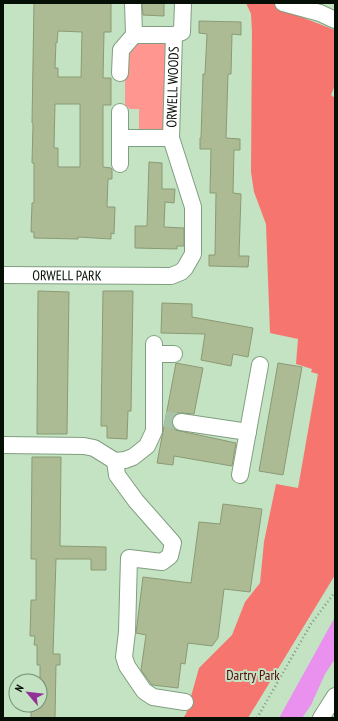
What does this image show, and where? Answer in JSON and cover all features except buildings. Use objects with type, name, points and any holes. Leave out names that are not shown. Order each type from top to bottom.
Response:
[{"type":"street","points":[[120,73],[121,50],[134,35],[133,3]]},
{"type":"street","name":"ORWELL WOODS","points":[[134,35],[174,35],[182,32],[182,3]]},
{"type":"street","points":[[283,3],[320,13],[335,20]]},
{"type":"street","name":"ORWELL WOODS","points":[[132,275],[171,276],[181,272],[185,268],[193,254],[193,207],[171,138],[174,35]]},
{"type":"street","points":[[120,112],[120,164]]},
{"type":"street","name":"ORWELL WOODS","points":[[120,138],[171,138]]},
{"type":"street","name":"ORWELL PARK","points":[[3,275],[132,275]]},
{"type":"street","points":[[3,445],[84,446],[94,448],[115,461],[133,457],[147,446],[160,418],[154,349],[174,354]]},
{"type":"street","points":[[240,475],[260,364]]},
{"type":"street","points":[[181,422],[248,432]]},
{"type":"street","points":[[115,461],[117,474],[136,501],[173,543],[170,556],[162,562],[129,558],[127,632],[124,657],[127,666],[144,691],[153,698],[185,702]]},
{"type":"street","points":[[321,718],[335,696]]},
{"type":"path","points":[[257,718],[311,624],[335,592]]},
{"type":"shaded area","points":[[167,40],[166,131],[139,131],[139,109],[130,109],[125,105],[125,52],[132,41]]},
{"type":"shaded area","points":[[335,617],[335,659],[325,674],[311,705],[302,718],[279,718]]},
{"type":"green space","name":"Dartry Park","points":[[246,3],[283,3],[296,15],[335,30],[335,85],[331,95],[335,98],[335,575],[248,718],[183,718],[186,714],[199,668],[232,635],[245,602],[260,583],[264,542],[276,484],[298,488],[318,374],[311,372],[312,369],[296,364],[298,339],[270,333],[266,224],[254,192],[251,172],[252,32],[251,14]]},
{"type":"tunnel","points":[[165,419],[181,422]]}]
